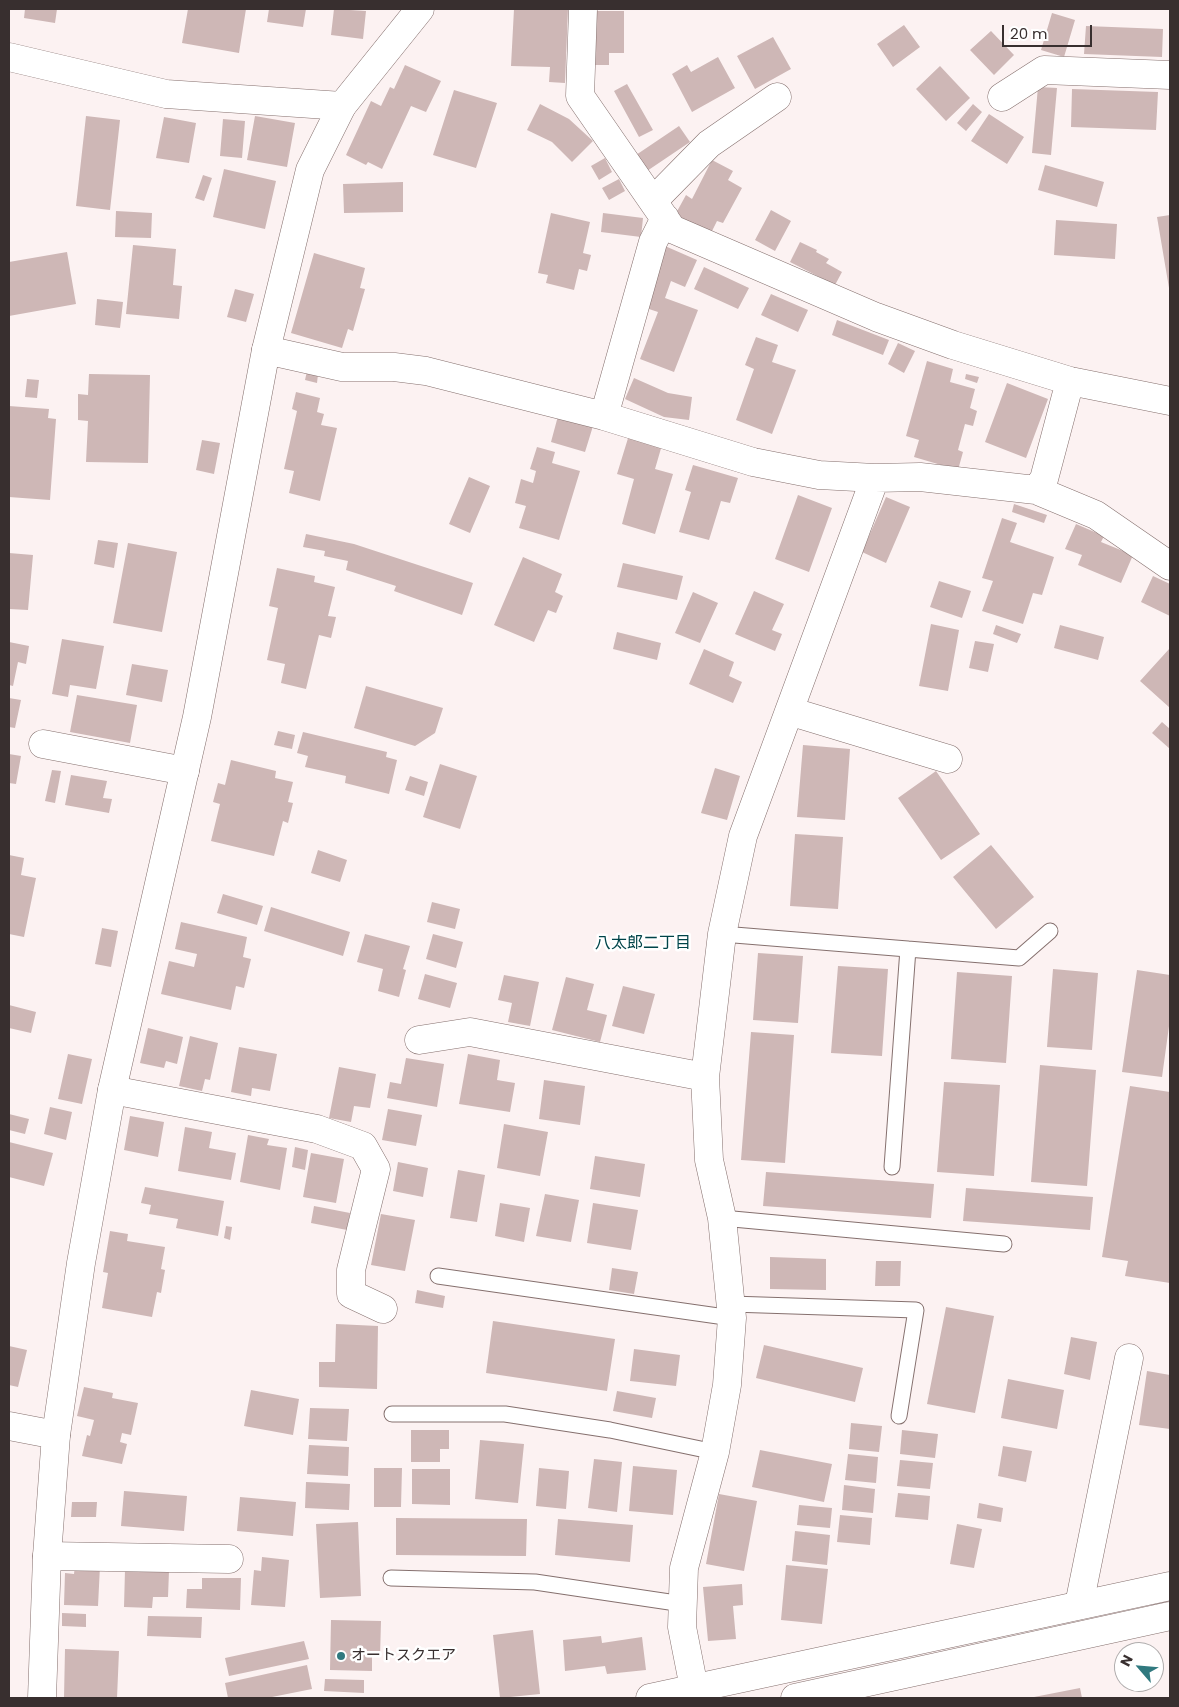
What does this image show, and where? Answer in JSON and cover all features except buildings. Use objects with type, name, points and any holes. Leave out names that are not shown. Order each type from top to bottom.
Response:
[{"type":"street","points":[[42,1698],[47,1556],[56,1435],[81,1263],[112,1090],[197,717],[266,350],[310,170],[342,106],[420,9]]},
{"type":"street","points":[[583,9],[580,96],[672,229],[876,317],[953,346],[1070,381],[1170,401]]},
{"type":"street","points":[[9,57],[166,94],[342,106]]},
{"type":"street","points":[[1002,97],[1044,70],[1170,75]]},
{"type":"street","points":[[604,416],[653,242],[659,210],[709,144],[777,97]]},
{"type":"street","points":[[266,350],[342,367],[394,367],[426,371],[604,416],[753,462],[819,475],[920,478],[1036,490],[1096,514],[1170,566]]},
{"type":"street","points":[[1036,490],[1044,478],[1070,381]]},
{"type":"street","points":[[695,1694],[682,1627],[684,1568],[715,1452],[727,1386],[732,1311],[722,1218],[709,1160],[705,1077],[722,934],[743,836],[875,478]]},
{"type":"street","points":[[789,711],[948,759]]},
{"type":"street","points":[[43,744],[185,772]]},
{"type":"street","points":[[420,1040],[470,1032],[705,1077]]},
{"type":"street","points":[[112,1090],[317,1129],[364,1146],[376,1169],[351,1270],[351,1294],[382,1309]]},
{"type":"street","points":[[1079,1605],[1129,1358]]},
{"type":"street","points":[[9,1426],[56,1435]]},
{"type":"street","points":[[47,1556],[229,1559]]},
{"type":"street","points":[[650,1698],[695,1694],[846,1655],[1170,1586]]},
{"type":"street","points":[[795,1698],[853,1692],[1170,1616]]},
{"type":"street","points":[[846,1655],[853,1692]]},
{"type":"lane","points":[[722,934],[1019,958],[1050,931]]},
{"type":"lane","points":[[892,1167],[908,949]]},
{"type":"lane","points":[[722,1218],[1004,1244]]},
{"type":"lane","points":[[438,1276],[732,1311],[916,1310],[900,1416]]},
{"type":"lane","points":[[392,1414],[505,1414],[610,1430],[715,1452]]},
{"type":"lane","points":[[391,1578],[535,1582],[683,1604]]},
{"type":"place","name":"オートスクエア","points":[[341,1656]]},
{"type":"district","name":"八太郎二丁目","points":[[643,944]]}]
